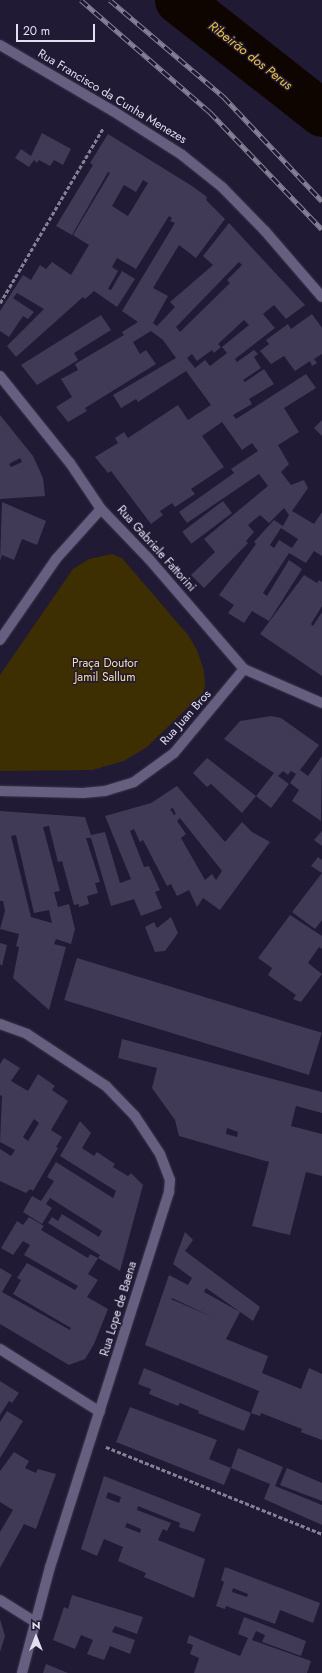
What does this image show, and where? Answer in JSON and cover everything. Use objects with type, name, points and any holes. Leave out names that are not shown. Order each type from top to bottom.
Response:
[{"type":"street","name":"Rua Francisco da Cunha Menezes","points":[[0,45],[113,111],[182,155],[222,187],[265,231],[322,297]]},
{"type":"street","name":"Rua Gabriele Fattorini","points":[[0,376],[70,463],[101,509],[149,558],[244,669],[322,703]]},
{"type":"street","points":[[0,640],[56,558],[101,509]]},
{"type":"street","name":"Rua Juan Bros","points":[[0,791],[83,793],[110,790],[134,782],[174,753],[244,669]]},
{"type":"street","name":"Rua Lope de Baena","points":[[0,1024],[27,1034],[106,1086],[134,1116],[160,1154],[170,1180],[169,1192],[100,1412],[89,1440],[34,1621],[22,1673]]},
{"type":"street","points":[[0,1349],[100,1412]]},
{"type":"street","points":[[0,1600],[34,1621]]},
{"type":"path","points":[[0,303],[113,111]]},
{"type":"path","points":[[89,1440],[322,1534]]},
{"type":"green space","name":"Praça Doutor Jamil Sallum","points":[[112,554],[122,558],[188,635],[197,650],[204,671],[205,686],[203,693],[147,747],[124,761],[92,770],[0,771],[0,675],[73,569],[89,559]]},
{"type":"building","points":[[42,133],[71,149],[63,165],[54,160],[50,166],[39,160],[37,163],[34,160],[29,167],[15,158],[21,149],[31,156]]},
{"type":"building","points":[[108,134],[192,186],[207,197],[206,200],[225,219],[196,258],[179,245],[153,288],[168,296],[153,323],[157,326],[175,307],[170,302],[213,265],[203,256],[229,223],[305,305],[286,319],[274,305],[263,314],[275,328],[235,359],[237,362],[254,350],[258,354],[254,357],[261,368],[243,380],[245,382],[264,369],[274,384],[249,399],[252,404],[233,415],[236,419],[306,374],[316,388],[284,408],[299,432],[278,445],[289,464],[281,472],[291,485],[304,480],[308,488],[292,511],[314,524],[322,512],[322,556],[314,551],[306,563],[289,553],[263,593],[267,596],[289,560],[302,569],[269,621],[252,611],[244,623],[228,613],[234,605],[219,595],[256,544],[254,542],[274,520],[283,526],[289,515],[284,508],[269,523],[260,515],[248,525],[254,532],[246,541],[248,543],[204,588],[191,575],[215,552],[204,539],[268,486],[259,474],[187,523],[179,512],[234,473],[231,469],[258,451],[252,443],[242,450],[222,422],[202,436],[224,467],[191,489],[195,494],[175,507],[172,503],[160,511],[163,515],[151,524],[111,471],[108,473],[95,457],[118,443],[115,438],[124,432],[128,438],[178,405],[188,420],[211,405],[186,371],[138,402],[136,399],[121,408],[113,395],[176,358],[163,340],[151,331],[133,342],[140,354],[146,350],[156,364],[85,408],[87,411],[68,422],[56,407],[72,397],[61,379],[78,370],[75,364],[124,335],[122,332],[138,322],[122,311],[175,223],[170,221],[172,218],[169,216],[136,269],[117,258],[112,267],[118,271],[108,289],[111,290],[122,271],[135,279],[117,307],[94,291],[85,299],[83,297],[16,357],[7,346],[44,309],[17,293],[13,298],[34,312],[28,319],[23,316],[9,337],[0,331],[0,311],[23,275],[31,280],[40,265],[46,269],[52,262],[71,275],[89,245],[73,235],[110,173],[108,172],[72,235],[56,226],[93,165],[90,163]],"holes":[[[143,180],[148,183],[128,216],[112,206],[124,185],[136,192]],[[239,262],[242,265],[227,280],[230,283],[180,332],[176,327]],[[244,320],[249,325],[222,347],[227,353],[210,366],[205,360],[195,368],[187,358],[192,354],[197,361],[212,350],[214,353],[221,347],[218,344]],[[281,528],[298,539],[292,548],[279,540],[274,548],[270,545]]]},
{"type":"building","points":[[312,314],[322,328],[322,354],[314,359],[317,363],[312,366],[310,361],[295,371],[284,356],[271,364],[260,351],[269,344],[266,340],[288,324],[291,329]]},
{"type":"building","points":[[101,315],[111,330],[74,353],[78,360],[37,385],[21,365]]},
{"type":"building","points":[[0,415],[33,456],[43,478],[45,496],[0,499]],"holes":[[[20,458],[22,462],[11,467],[9,464]]]},
{"type":"building","points":[[322,420],[322,436],[314,428]]},
{"type":"building","points":[[223,501],[232,513],[191,544],[182,532]]},
{"type":"building","points":[[2,502],[46,521],[37,545],[22,539],[14,560],[2,555],[0,561]]},
{"type":"building","points":[[304,575],[317,583],[319,580],[322,582],[322,606],[311,624],[313,626],[322,612],[322,676],[260,634]]},
{"type":"building","points":[[271,716],[281,718],[319,745],[300,770],[308,776],[322,756],[321,821],[292,801],[299,790],[290,783],[296,774],[291,771],[288,775],[283,771],[278,776],[289,784],[271,808],[256,796],[274,773],[224,739],[240,721]]},
{"type":"building","points":[[207,758],[256,796],[242,813],[211,784],[207,787],[193,773]]},
{"type":"building","points":[[177,786],[225,842],[242,822],[252,832],[270,842],[220,910],[203,898],[197,907],[189,890],[177,896],[171,884],[167,886],[143,840],[140,842],[134,829],[130,831],[144,867],[149,866],[160,890],[155,892],[162,908],[141,916],[134,899],[111,906],[91,838],[86,838],[100,882],[95,883],[98,893],[87,896],[89,904],[79,907],[79,904],[74,905],[62,861],[58,862],[49,826],[43,827],[60,891],[54,892],[58,907],[69,904],[75,929],[71,944],[56,939],[54,944],[66,947],[49,1010],[13,978],[19,947],[16,946],[19,934],[0,929],[5,911],[3,901],[0,901],[0,811],[85,817],[91,835],[105,832],[120,883],[131,879],[105,816],[151,803]],"holes":[[[173,808],[176,814],[174,815],[170,809]],[[180,818],[222,871],[216,880],[212,874],[205,880],[181,838],[186,834],[177,821]],[[16,835],[34,913],[49,910],[52,923],[31,917],[11,836]]]},
{"type":"building","points":[[322,831],[322,846],[314,840]]},
{"type":"building","points":[[318,857],[322,860],[322,873],[311,866]]},
{"type":"building","points":[[322,873],[322,920],[315,929],[292,912]]},
{"type":"building","points":[[290,915],[322,936],[322,949],[319,947],[308,963],[322,974],[301,1002],[293,999],[296,995],[268,975],[272,968],[258,958]]},
{"type":"building","points":[[171,917],[178,933],[165,951],[155,952],[145,927],[154,922],[157,928]]},
{"type":"building","points":[[0,943],[7,945],[2,966],[0,964]]},
{"type":"building","points":[[77,958],[322,1033],[309,1075],[64,1000]]},
{"type":"building","points":[[122,1039],[322,1092],[322,1113],[296,1106],[291,1126],[322,1134],[322,1176],[306,1172],[290,1235],[252,1226],[269,1162],[179,1136],[175,1120],[152,1088],[157,1068],[118,1058]],"holes":[[[227,1128],[238,1132],[237,1137],[226,1134]]]},
{"type":"building","points":[[4,1058],[20,1068],[11,1081],[28,1091],[38,1074],[55,1086],[52,1090],[68,1101],[51,1130],[62,1137],[56,1147],[58,1148],[33,1191],[30,1189],[26,1193],[0,1181],[0,1149],[11,1156],[15,1150],[0,1142],[2,1096],[0,1095],[0,1064]],"holes":[[[34,1119],[39,1123],[28,1141],[23,1137]]]},
{"type":"building","points":[[80,1121],[91,1133],[82,1148],[94,1156],[97,1152],[115,1164],[113,1167],[128,1176],[131,1173],[143,1185],[120,1271],[98,1258],[100,1255],[48,1223],[52,1217],[58,1221],[62,1214],[99,1237],[102,1231],[50,1198],[46,1204],[52,1208],[42,1224],[23,1212],[32,1196],[41,1201],[54,1181],[47,1177],[56,1162],[113,1198],[116,1191],[60,1156]]},
{"type":"building","points":[[29,1217],[44,1226],[41,1230],[88,1258],[90,1254],[98,1258],[88,1274],[98,1280],[87,1297],[108,1309],[94,1344],[85,1359],[69,1365],[0,1324],[0,1268],[12,1275],[2,1292],[70,1330],[71,1328],[13,1294],[21,1280],[17,1278],[27,1263],[75,1290],[78,1286],[24,1255],[30,1245],[23,1241],[13,1255],[1,1248],[17,1221],[23,1225]]},
{"type":"building","points":[[185,1232],[193,1240],[185,1251],[260,1307],[253,1321],[206,1288],[204,1292],[240,1312],[226,1339],[268,1356],[262,1373],[301,1389],[309,1368],[322,1374],[322,1440],[301,1432],[302,1429],[261,1413],[260,1416],[251,1413],[259,1391],[145,1345],[169,1275],[188,1285],[192,1278],[173,1264]],"holes":[[[172,1298],[212,1317],[171,1299]]]},
{"type":"building","points":[[144,1368],[251,1413],[244,1431],[198,1413],[199,1411],[180,1403],[178,1406],[149,1394],[151,1389],[138,1384]]},
{"type":"building","points":[[0,1381],[19,1393],[12,1403],[9,1401],[0,1415]]},
{"type":"building","points":[[130,1407],[217,1440],[209,1459],[231,1468],[224,1485],[116,1442]]},
{"type":"building","points":[[7,1411],[23,1421],[0,1458],[0,1422]]},
{"type":"building","points":[[238,1448],[283,1467],[275,1486],[322,1505],[322,1525],[264,1499],[270,1484],[231,1468]]},
{"type":"building","points":[[14,1452],[29,1461],[25,1468],[36,1473],[38,1469],[56,1474],[36,1529],[24,1524],[0,1568],[0,1532],[13,1510],[0,1502],[0,1471]]},
{"type":"building","points":[[287,1468],[322,1483],[322,1501],[280,1485]]},
{"type":"building","points":[[104,1476],[201,1514],[194,1532],[179,1527],[180,1523],[138,1506],[137,1510],[171,1523],[167,1531],[163,1529],[158,1540],[205,1559],[194,1598],[144,1577],[146,1573],[118,1561],[123,1547],[104,1539],[97,1556],[81,1549]],"holes":[[[108,1492],[121,1497],[119,1503],[106,1498]],[[127,1523],[141,1529],[140,1533],[125,1527]]]},
{"type":"building","points":[[225,1567],[320,1603],[313,1623],[280,1610],[275,1624],[226,1606],[225,1609],[216,1606],[224,1582],[221,1580]],"holes":[[[233,1588],[248,1594],[247,1597],[232,1592]]]},
{"type":"building","points":[[72,1595],[143,1617],[137,1634],[115,1626],[112,1632],[135,1640],[130,1654],[110,1646],[104,1660],[87,1654],[93,1640],[81,1635],[75,1649],[53,1640],[64,1607],[68,1609]]},
{"type":"building","points":[[244,1617],[306,1641],[301,1656],[262,1642],[265,1635],[256,1631],[252,1640],[311,1661],[307,1673],[194,1673],[199,1658],[190,1654],[193,1645],[187,1643],[189,1635],[240,1656],[248,1638],[238,1634]]},
{"type":"building","points":[[0,1619],[5,1636],[0,1652]]},
{"type":"building","points":[[46,1664],[68,1673],[43,1673]]},
{"type":"waterway","name":"Ribeirão dos Perus","points":[[178,0],[322,113]]},
{"type":"railway","points":[[81,0],[210,112],[322,229]]},
{"type":"railway","points":[[110,0],[224,97],[322,201]]}]
